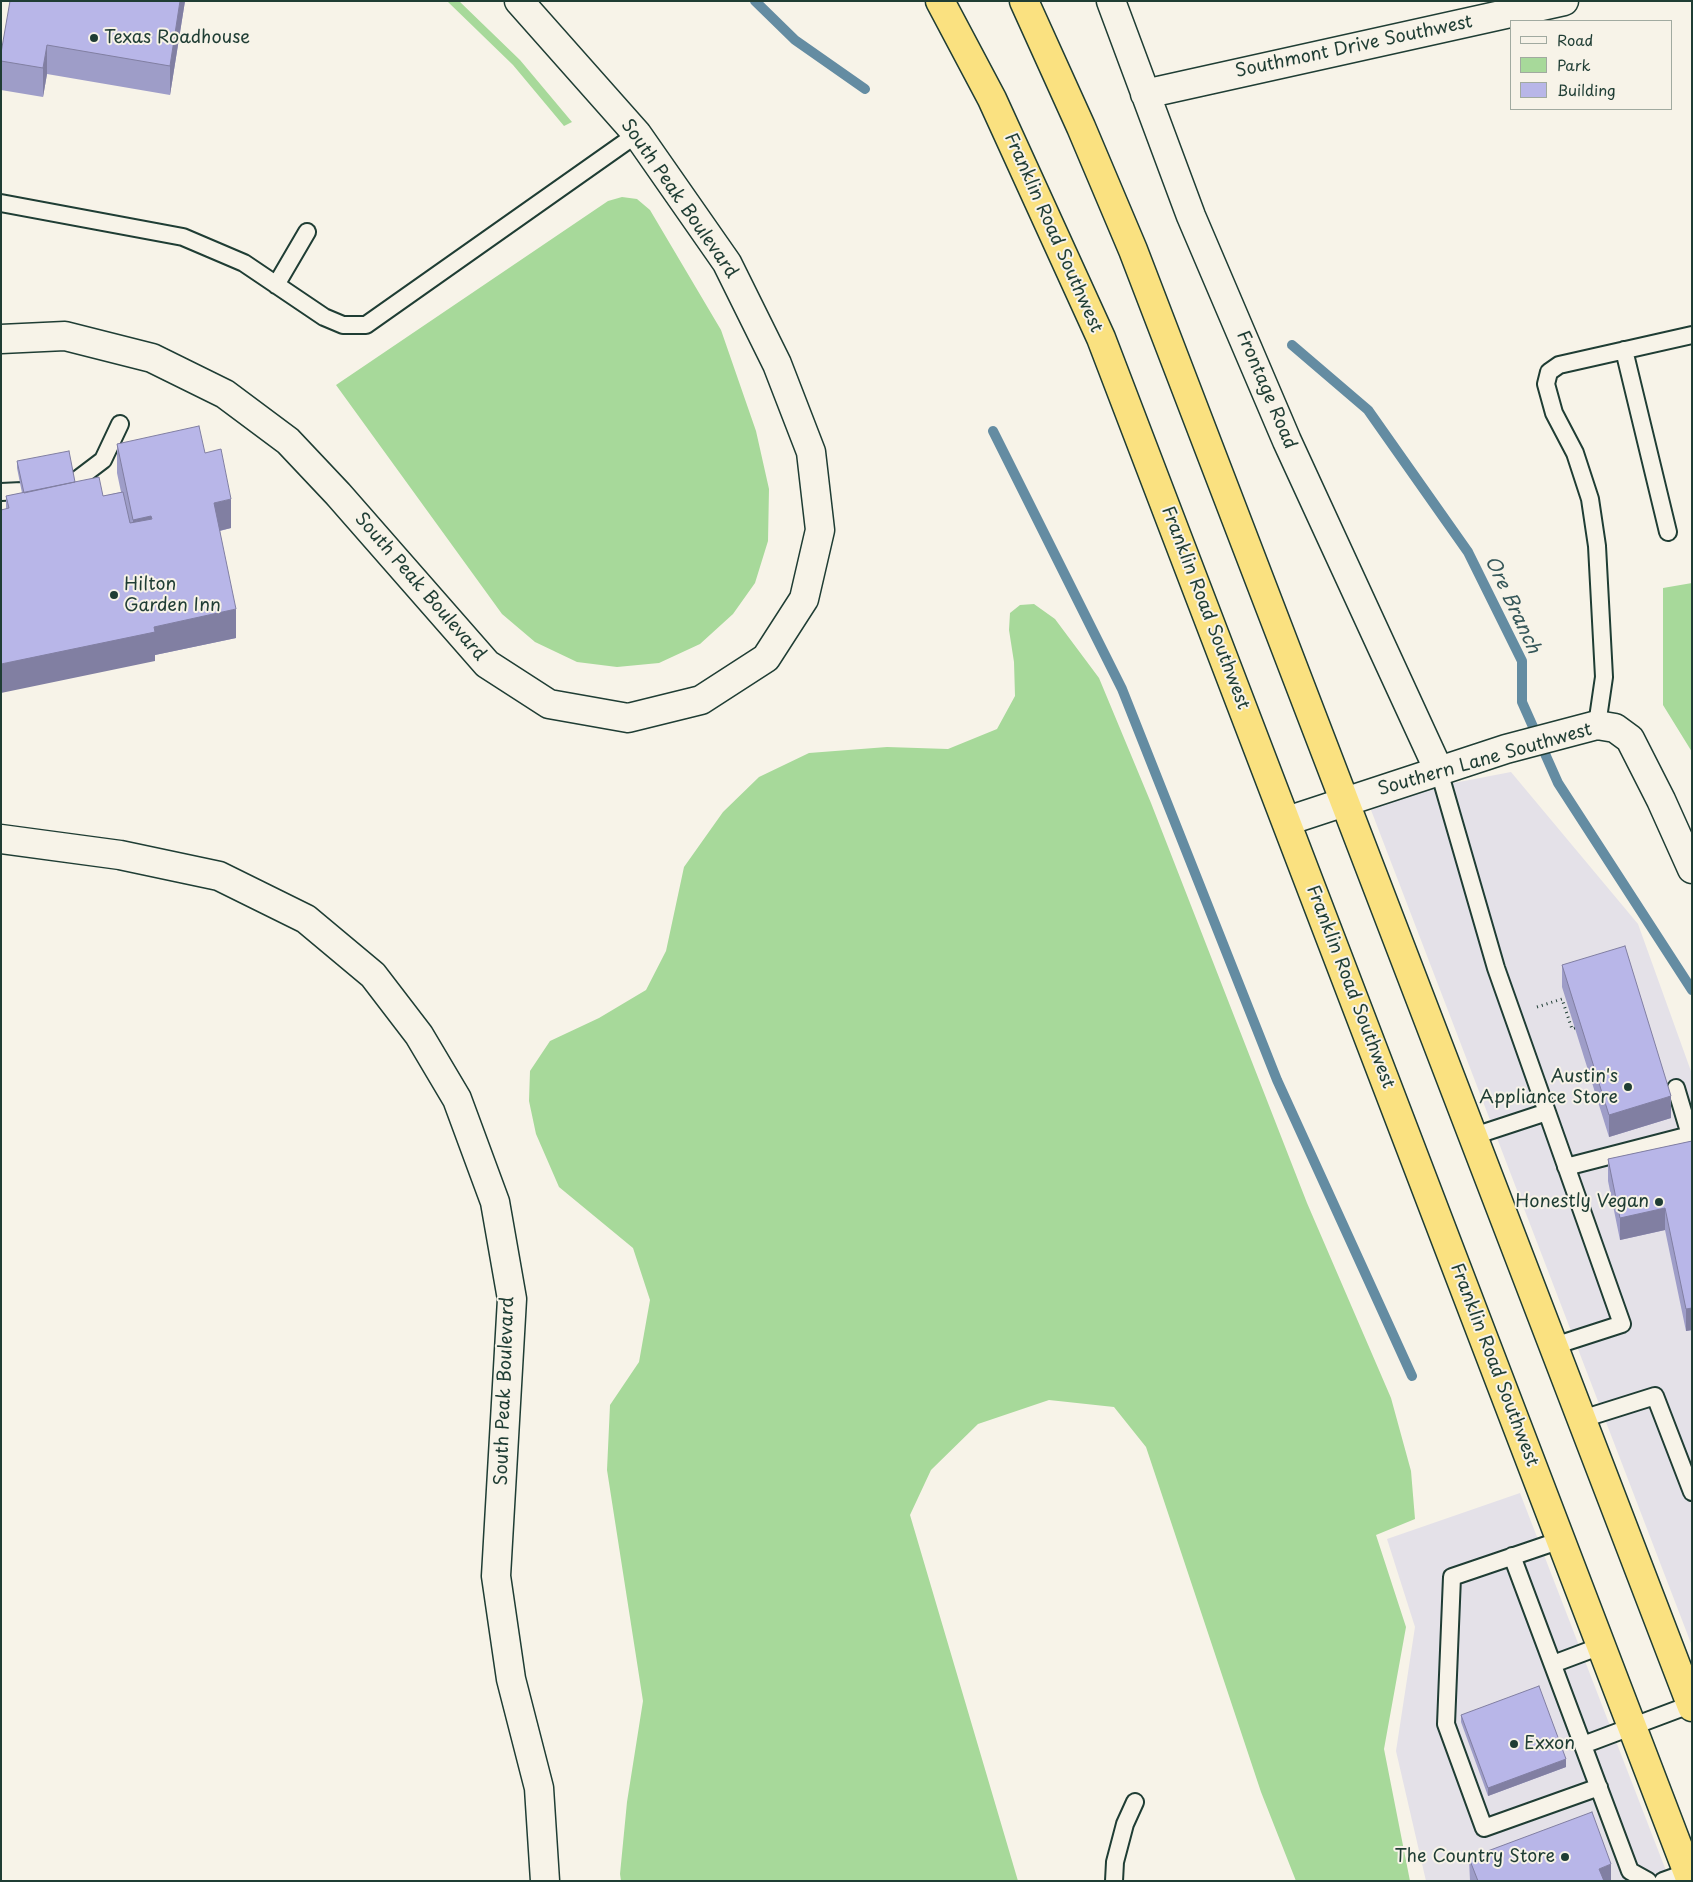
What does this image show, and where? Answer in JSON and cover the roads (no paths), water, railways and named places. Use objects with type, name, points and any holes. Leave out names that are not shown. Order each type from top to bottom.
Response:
[{"type":"highway","points":[[926,1],[992,99]]},
{"type":"highway","points":[[940,1],[992,99]]},
{"type":"highway","points":[[1024,1],[1081,127],[1133,250],[1691,1705]]},
{"type":"highway","points":[[1042,1],[1081,127]]},
{"type":"highway","name":"Franklin Road Southwest","points":[[992,99],[1101,338],[1632,1726],[1681,1878]]},
{"type":"street","name":"South Peak Boulevard","points":[[1,339],[65,336],[152,358],[225,394],[294,448],[338,494],[487,664],[549,704],[628,718],[701,700],[766,658],[804,599],[820,530],[811,452],[777,364],[727,263],[637,134],[519,1]]},
{"type":"street","name":"Frontage Road","points":[[1111,1],[1191,216],[1287,441],[1439,771]]},
{"type":"street","name":"Southmont Drive Southwest","points":[[1145,94],[1564,1]]},
{"type":"street","name":"Southern Lane Southwest","points":[[1287,820],[1506,749],[1588,728],[1615,728],[1630,739],[1661,800],[1692,869]]},
{"type":"street","name":"South Peak Boulevard","points":[[1,839],[120,855],[220,876],[306,919],[373,975],[419,1035],[456,1099],[495,1202],[512,1299],[496,1576],[511,1679],[539,1788],[545,1881]]},
{"type":"lane","points":[[1,203],[183,237],[244,263],[324,317],[343,325],[366,325],[637,134]]},
{"type":"lane","points":[[276,285],[307,232]]},
{"type":"lane","points":[[1588,728],[1604,677],[1597,546],[1590,499],[1575,453],[1554,413],[1546,384],[1549,372],[1559,365],[1692,335]]},
{"type":"lane","points":[[1624,350],[1668,532]]},
{"type":"lane","points":[[1,492],[22,491],[74,482],[103,460],[120,424]]},
{"type":"lane","points":[[1439,771],[1496,968],[1622,1324],[1554,1346]]},
{"type":"lane","points":[[1566,1167],[1690,1135],[1676,1088]]},
{"type":"lane","points":[[1474,1136],[1547,1112]]},
{"type":"lane","points":[[1582,1419],[1654,1396],[1692,1492]]},
{"type":"lane","points":[[1561,1540],[1452,1577],[1446,1724],[1484,1828],[1599,1787]]},
{"type":"lane","points":[[1512,1556],[1630,1871],[1648,1881]]},
{"type":"lane","points":[[1553,1664],[1601,1646]]},
{"type":"lane","points":[[1583,1745],[1691,1705]]},
{"type":"lane","points":[[1114,1881],[1115,1862],[1125,1824],[1135,1802]]},
{"type":"waterway","name":"Ore Branch","points":[[755,1],[795,40],[865,89]]},
{"type":"waterway","name":"Ore Branch","points":[[1292,345],[1368,410],[1468,552],[1522,661],[1522,702],[1558,783],[1692,990]]},
{"type":"waterway","points":[[993,431],[1122,689],[1277,1080],[1412,1376]]},
{"type":"place","name":"Texas Roadhouse","points":[[94,38]]},
{"type":"place","name":"Hilton Garden Inn","points":[[114,595]]},
{"type":"place","name":"Austin's Appliance Store","points":[[1628,1087]]},
{"type":"place","name":"Honestly Vegan","points":[[1659,1202]]},
{"type":"place","name":"Exxon","points":[[1514,1744]]},
{"type":"place","name":"The Country Store","points":[[1565,1857]]}]
